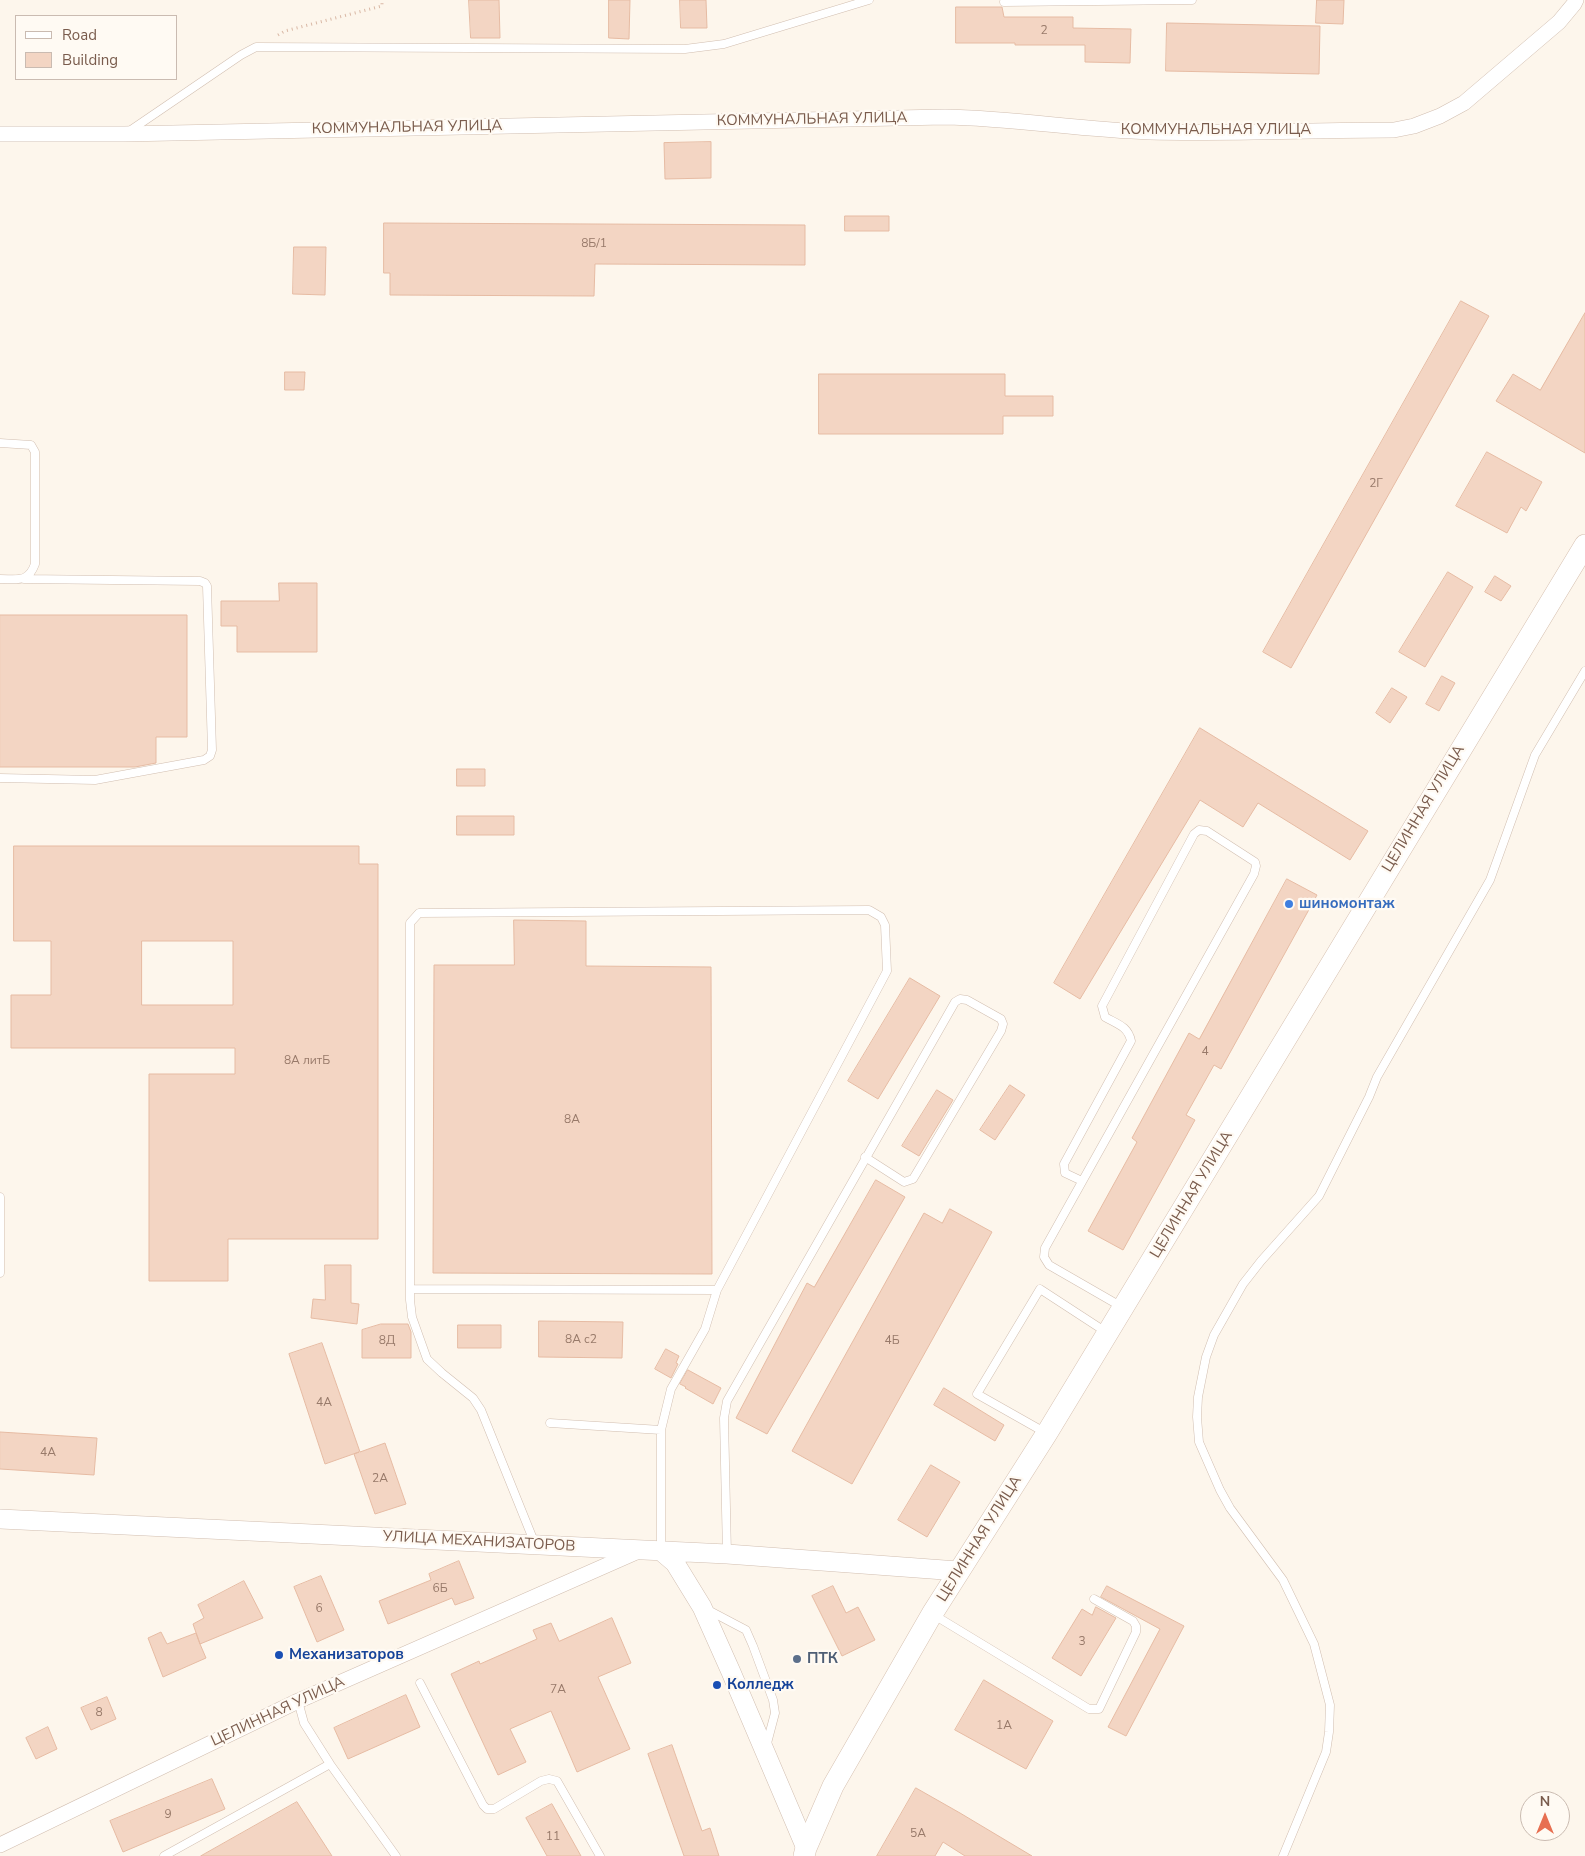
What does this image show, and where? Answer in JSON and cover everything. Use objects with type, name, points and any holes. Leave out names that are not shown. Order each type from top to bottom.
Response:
[{"type":"main road","name":"ЦЕЛИННАЯ УЛИЦА","points":[[805,1852],[833,1786],[932,1614],[1124,1308],[1585,545]]},
{"type":"street","name":"КОММУНАЛЬНАЯ УЛИЦА","points":[[0,134],[124,134],[945,117],[974,117],[1151,132],[1394,130],[1414,126],[1440,116],[1464,103],[1559,22],[1576,0]]},
{"type":"street","name":"УЛИЦА МЕХАНИЗАТОРОВ","points":[[0,1519],[727,1554],[958,1571]]},
{"type":"street","name":"ЦЕЛИННАЯ УЛИЦА","points":[[0,1845],[298,1701],[642,1550]]},
{"type":"street","points":[[661,1551],[675,1563],[702,1607],[765,1752],[805,1852]]},
{"type":"lane","points":[[124,134],[241,55],[256,47],[684,49],[724,44],[869,0]]},
{"type":"lane","points":[[1004,2],[1192,0]]},
{"type":"lane","points":[[0,444],[31,445],[35,452],[35,564],[31,574],[24,579]]},
{"type":"lane","points":[[0,579],[200,581],[205,583],[207,586],[212,750],[210,756],[204,760],[95,780],[0,778]]},
{"type":"lane","points":[[1283,1856],[1326,1752],[1330,1705],[1314,1644],[1283,1580],[1230,1508],[1199,1442],[1196,1417],[1206,1357],[1214,1335],[1243,1284],[1319,1196],[1369,1097],[1376,1077],[1490,880],[1535,755],[1585,671]]},
{"type":"lane","points":[[1082,1181],[1065,1173],[1064,1164],[1130,1041],[1129,1032],[1105,1017],[1102,1006],[1194,834],[1199,830],[1207,831],[1254,862],[1256,866],[1254,874],[1045,1248],[1044,1257],[1049,1265],[1124,1308]]},
{"type":"lane","points":[[536,1544],[481,1410],[473,1398],[427,1359],[412,1317],[410,1289],[410,923],[418,912],[869,910],[881,917],[885,925],[887,971],[717,1290],[705,1329],[671,1390],[661,1430],[661,1551]]},
{"type":"lane","points":[[727,1554],[724,1418],[726,1401],[865,1157],[955,1002],[960,999],[966,1000],[1001,1019],[1003,1024],[1001,1031],[913,1179],[904,1182],[865,1157]]},
{"type":"lane","points":[[0,1197],[0,1273]]},
{"type":"lane","points":[[410,1289],[717,1290]]},
{"type":"lane","points":[[1047,1433],[977,1394],[1040,1289],[1108,1333]]},
{"type":"lane","points":[[550,1423],[661,1430]]},
{"type":"lane","points":[[932,1614],[1089,1709],[1094,1710],[1099,1708],[1136,1632],[1136,1626],[1133,1622],[1094,1600]]},
{"type":"lane","points":[[702,1607],[746,1630],[753,1646],[773,1700],[775,1713],[765,1752]]},
{"type":"lane","points":[[420,1683],[482,1805],[487,1809],[494,1809],[541,1781],[549,1778],[557,1781],[600,1856]]},
{"type":"lane","points":[[298,1701],[304,1723],[330,1764],[396,1856]]},
{"type":"lane","points":[[164,1856],[330,1764]]},
{"type":"path","points":[[256,47],[285,31],[382,6],[382,0]]},
{"type":"building","points":[[469,0],[499,0],[500,38],[471,38]]},
{"type":"building","points":[[609,0],[630,0],[629,39],[609,38]]},
{"type":"building","points":[[680,0],[706,0],[707,28],[681,28]]},
{"type":"building","points":[[1317,0],[1344,0],[1343,24],[1316,23]]},
{"type":"building","points":[[956,7],[1002,7],[1004,17],[1073,17],[1073,28],[1131,29],[1130,63],[1085,62],[1085,45],[956,43]]},
{"type":"building","points":[[1167,23],[1320,26],[1319,74],[1166,71]]},
{"type":"building","points":[[711,142],[711,178],[665,179],[664,143]]},
{"type":"building","points":[[845,216],[889,216],[889,231],[845,231]]},
{"type":"building","points":[[384,223],[805,225],[805,265],[595,264],[594,296],[390,295],[390,273],[384,273]]},
{"type":"building","points":[[294,247],[326,247],[325,295],[293,294]]},
{"type":"building","points":[[1461,301],[1489,316],[1291,668],[1263,652]]},
{"type":"building","points":[[1585,313],[1585,453],[1496,401],[1513,374],[1540,390]]},
{"type":"building","points":[[285,372],[305,372],[304,390],[285,390]]},
{"type":"building","points":[[819,374],[1005,374],[1005,396],[1053,396],[1053,416],[1003,416],[1003,434],[819,434]]},
{"type":"building","points":[[1487,452],[1542,482],[1526,511],[1521,507],[1507,533],[1456,506]]},
{"type":"building","points":[[1448,572],[1473,587],[1425,667],[1399,652]]},
{"type":"building","points":[[1495,576],[1511,586],[1501,601],[1485,592]]},
{"type":"building","points":[[279,583],[317,583],[317,652],[237,652],[237,626],[221,626],[221,601],[279,601]]},
{"type":"building","points":[[0,615],[187,615],[187,737],[156,737],[156,763],[135,767],[0,767]]},
{"type":"building","points":[[1442,676],[1455,683],[1439,711],[1426,704]]},
{"type":"building","points":[[1392,688],[1407,697],[1390,723],[1376,713]]},
{"type":"building","points":[[1200,728],[1368,831],[1350,860],[1258,803],[1243,827],[1200,800],[1080,999],[1054,983]]},
{"type":"building","points":[[457,769],[485,769],[485,786],[457,786]]},
{"type":"building","points":[[457,816],[514,816],[514,835],[457,835]]},
{"type":"building","points":[[14,846],[359,846],[359,864],[378,864],[378,1239],[228,1239],[228,1281],[149,1281],[149,1074],[235,1074],[235,1048],[11,1048],[11,995],[51,995],[51,941],[14,941]],"holes":[[[142,941],[233,941],[233,1005],[142,1005]]]},
{"type":"building","points":[[1287,879],[1317,895],[1221,1069],[1214,1065],[1186,1115],[1195,1120],[1123,1250],[1088,1231],[1137,1142],[1132,1138],[1189,1033],[1199,1039]]},
{"type":"building","points":[[514,920],[586,921],[586,966],[711,967],[712,1274],[433,1273],[434,965],[514,965]]},
{"type":"building","points":[[910,978],[940,996],[878,1099],[848,1081]]},
{"type":"building","points":[[1010,1085],[1025,1095],[995,1140],[980,1130]]},
{"type":"building","points":[[937,1090],[953,1100],[919,1156],[902,1146]]},
{"type":"building","points":[[876,1180],[905,1197],[767,1434],[736,1418],[807,1283],[814,1287]]},
{"type":"building","points":[[950,1209],[992,1232],[852,1484],[792,1451],[924,1213],[942,1223]]},
{"type":"building","points":[[325,1265],[351,1265],[351,1303],[359,1304],[357,1324],[311,1318],[313,1299],[325,1300]]},
{"type":"building","points":[[539,1321],[623,1322],[622,1358],[539,1357]]},
{"type":"building","points":[[381,1324],[408,1324],[411,1332],[411,1358],[362,1358],[362,1330]]},
{"type":"building","points":[[458,1325],[501,1325],[501,1348],[458,1348]]},
{"type":"building","points":[[322,1343],[360,1452],[385,1443],[406,1504],[375,1514],[354,1454],[359,1452],[325,1464],[289,1354]]},
{"type":"building","points":[[666,1349],[679,1356],[676,1363],[678,1364],[671,1378],[655,1369]]},
{"type":"building","points":[[688,1370],[721,1388],[713,1404],[680,1384]]},
{"type":"building","points":[[944,1388],[1004,1425],[995,1441],[934,1405]]},
{"type":"building","points":[[0,1432],[97,1438],[94,1475],[0,1469]]},
{"type":"building","points":[[931,1465],[960,1482],[927,1537],[898,1520]]},
{"type":"building","points":[[459,1561],[474,1598],[455,1605],[452,1598],[388,1624],[379,1601],[431,1580],[429,1574]]},
{"type":"building","points":[[321,1576],[344,1630],[317,1642],[294,1587]]},
{"type":"building","points":[[244,1581],[263,1618],[200,1644],[193,1624],[204,1618],[198,1605]]},
{"type":"building","points":[[833,1586],[846,1613],[858,1607],[875,1640],[842,1656],[812,1596]]},
{"type":"building","points":[[1107,1586],[1184,1626],[1126,1736],[1108,1727],[1160,1629],[1101,1597]]},
{"type":"building","points":[[1096,1607],[1116,1618],[1081,1676],[1052,1658],[1082,1609],[1092,1615]]},
{"type":"building","points":[[612,1618],[631,1663],[598,1677],[630,1749],[577,1772],[551,1711],[510,1729],[526,1762],[498,1775],[451,1674],[479,1661],[480,1664],[537,1639],[533,1630],[551,1623],[559,1641]]},
{"type":"building","points":[[161,1632],[167,1644],[196,1633],[206,1658],[163,1677],[148,1638]]},
{"type":"building","points":[[984,1680],[1053,1721],[1026,1769],[955,1730]]},
{"type":"building","points":[[406,1695],[420,1727],[348,1759],[334,1728]]},
{"type":"building","points":[[107,1697],[116,1719],[91,1730],[81,1708]]},
{"type":"building","points":[[48,1727],[57,1749],[36,1759],[26,1738]]},
{"type":"building","points":[[672,1745],[702,1831],[710,1828],[719,1856],[684,1856],[648,1754]]},
{"type":"building","points":[[212,1779],[225,1809],[123,1852],[110,1821]]},
{"type":"building","points":[[916,1788],[1032,1856],[965,1856],[943,1842],[935,1856],[877,1856]]},
{"type":"building","points":[[297,1802],[332,1856],[201,1856]]},
{"type":"building","points":[[552,1804],[581,1856],[547,1856],[526,1818]]},
{"type":"place","name":"шиномонтаж","points":[[1289,904]]},
{"type":"place","name":"Механизаторов","points":[[279,1655]]},
{"type":"place","name":"ПТК","points":[[797,1659]]},
{"type":"place","name":"Колледж","points":[[717,1685]]}]
